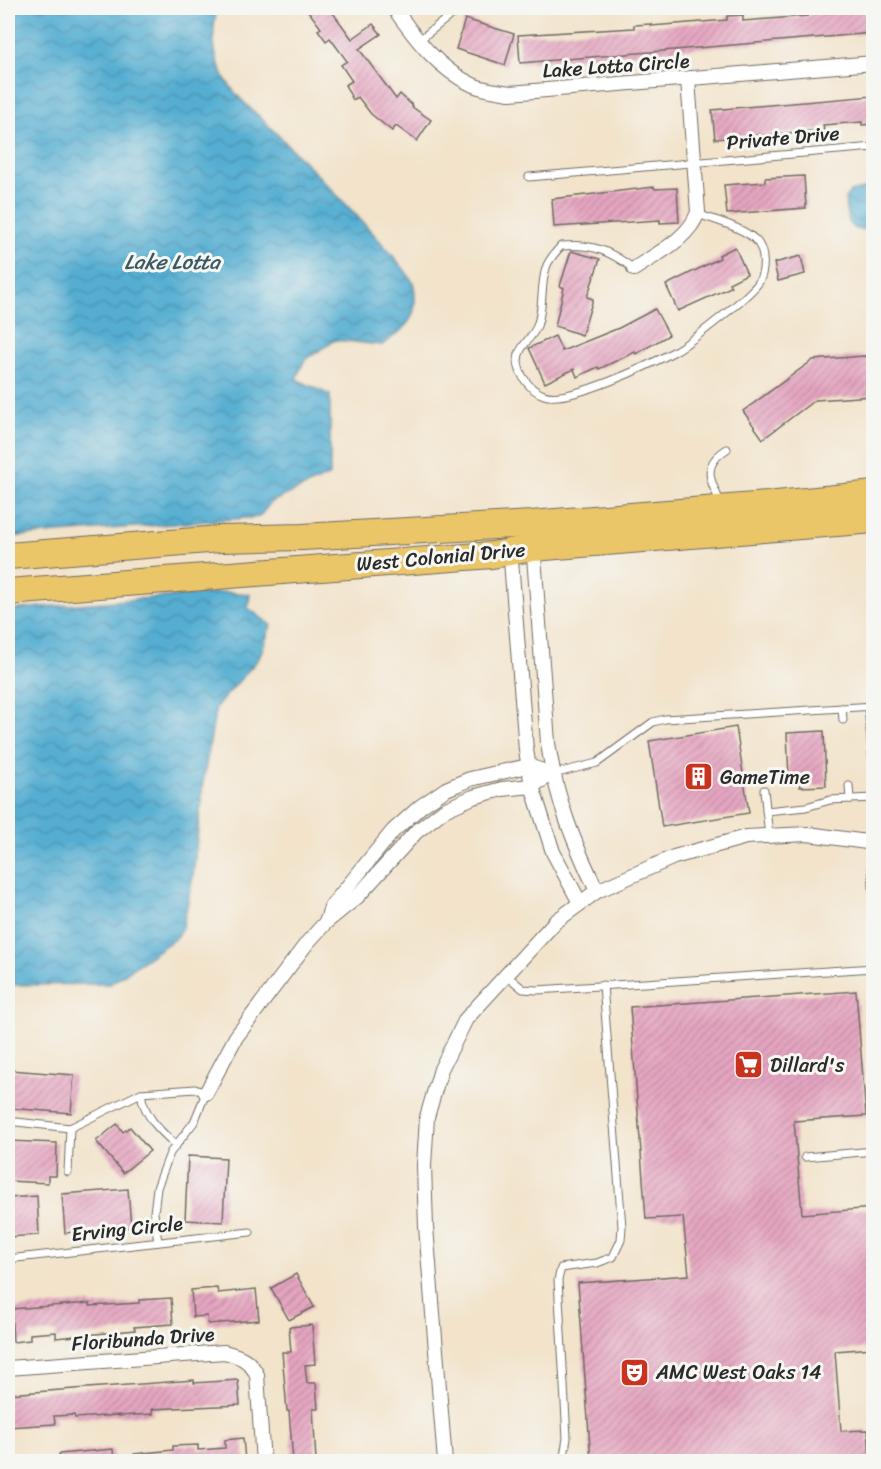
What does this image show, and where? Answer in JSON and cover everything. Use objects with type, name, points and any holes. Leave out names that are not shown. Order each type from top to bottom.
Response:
[{"type":"highway","name":"West Colonial Drive","points":[[8,592],[492,555],[521,537],[723,508],[873,494]]},
{"type":"highway","name":"West Colonial Drive","points":[[8,556],[219,539],[521,537],[873,520]]},
{"type":"street","name":"Lake Lotta Circle","points":[[394,8],[418,41],[450,72],[475,86],[510,93],[873,63]]},
{"type":"street","points":[[634,269],[681,237],[694,223],[697,214],[688,80]]},
{"type":"street","points":[[521,537],[528,766],[553,852],[580,903]]},
{"type":"street","points":[[521,537],[552,774],[576,847],[597,891]]},
{"type":"street","points":[[326,922],[332,907],[393,831],[421,806],[446,789],[470,779],[528,766],[552,774]]},
{"type":"street","points":[[206,1092],[236,1037],[307,943],[326,922],[357,897],[416,832],[444,810],[473,797],[502,789],[532,786],[552,774]]},
{"type":"street","points":[[445,1461],[426,1227],[424,1166],[427,1117],[441,1069],[466,1019],[555,922],[597,891],[674,857],[746,837],[808,834],[872,843]]},
{"type":"street","name":"Floribunda Drive","points":[[8,1368],[224,1352],[239,1356],[252,1364],[257,1375],[263,1461]]},
{"type":"lane","points":[[418,41],[451,15],[468,10],[497,8]]},
{"type":"lane","name":"Private Drive","points":[[529,177],[873,147]]},
{"type":"lane","points":[[634,269],[613,254],[578,244],[561,246],[546,266],[542,310],[536,328],[521,348],[518,362],[525,383],[544,396],[564,396],[597,386],[676,351],[702,332],[758,283],[765,266],[758,242],[741,230],[719,220],[697,214]]},
{"type":"lane","points":[[723,508],[712,484],[710,470],[718,454],[727,449]]},
{"type":"lane","points":[[552,774],[597,764],[653,722],[664,719],[871,706],[873,778]]},
{"type":"lane","points":[[842,708],[843,720]]},
{"type":"lane","points":[[849,786],[850,799]]},
{"type":"lane","points":[[765,790],[769,836]]},
{"type":"lane","points":[[766,811],[806,807],[830,800],[873,798]]},
{"type":"lane","points":[[872,843],[873,908]]},
{"type":"lane","points":[[505,974],[523,989],[873,968]]},
{"type":"lane","points":[[563,1461],[567,1438],[558,1280],[561,1268],[597,1263],[613,1257],[621,1240],[622,1227],[603,985]]},
{"type":"lane","points":[[8,1121],[70,1128],[141,1093],[195,1089],[206,1092],[194,1122],[170,1153],[157,1188],[154,1213],[158,1242]]},
{"type":"lane","points":[[141,1093],[142,1102],[153,1123],[176,1145]]},
{"type":"lane","points":[[68,1172],[70,1128]]},
{"type":"lane","points":[[805,1157],[873,1151]]},
{"type":"lane","name":"Erving Circle","points":[[8,1259],[250,1232]]},
{"type":"water","name":"Lake Lotta","points":[[8,8],[217,8],[214,25],[216,55],[220,68],[235,93],[344,202],[391,254],[414,286],[414,307],[409,322],[382,345],[335,340],[304,361],[296,379],[330,395],[330,475],[271,502],[259,517],[8,537]]},
{"type":"water","points":[[873,187],[873,227],[859,229],[854,227],[850,224],[846,213],[845,198],[850,192]]},
{"type":"water","points":[[225,592],[250,594],[248,608],[271,625],[259,658],[216,707],[203,782],[193,876],[183,925],[177,937],[110,984],[8,985],[8,610]]},
{"type":"building","points":[[306,8],[341,8],[333,13],[352,39],[373,24],[381,34],[359,49],[396,99],[400,94],[412,107],[431,120],[417,141],[396,126],[392,131],[371,114],[358,97],[353,100],[345,85],[352,81],[341,65],[347,61],[330,38],[326,41],[318,30],[321,28]]},
{"type":"building","points":[[840,8],[873,8],[873,33],[520,63],[518,35],[727,20],[727,16],[743,15],[743,21],[808,16],[808,14],[840,12]]},
{"type":"building","points":[[465,19],[514,34],[505,65],[456,49]]},
{"type":"building","points":[[873,96],[873,124],[862,125],[862,122],[823,125],[824,130],[715,139],[712,110]]},
{"type":"building","points":[[804,176],[806,208],[727,214],[724,185],[765,182],[765,178]]},
{"type":"building","points":[[654,187],[655,189],[677,188],[679,222],[660,223],[660,220],[554,227],[552,199]]},
{"type":"building","points":[[735,247],[747,274],[729,283],[731,287],[678,311],[666,285],[720,258],[719,255]]},
{"type":"building","points":[[571,251],[600,259],[587,297],[593,299],[582,335],[555,326],[564,288],[560,286]]},
{"type":"building","points":[[801,256],[805,274],[778,281],[774,263]]},
{"type":"building","points":[[655,309],[669,335],[636,354],[635,352],[599,369],[598,367],[577,377],[574,369],[545,383],[529,348],[555,336],[562,351],[619,328]]},
{"type":"building","points":[[864,356],[873,358],[873,396],[815,400],[763,439],[743,411],[813,360]]},
{"type":"building","name":"GameTime","points":[[736,727],[749,813],[662,827],[649,741]]},
{"type":"building","points":[[824,731],[826,786],[800,787],[799,778],[789,779],[787,733]]},
{"type":"building","points":[[856,991],[866,1116],[794,1121],[802,1214],[873,1208],[873,1348],[835,1351],[841,1431],[868,1430],[870,1461],[591,1461],[578,1283],[689,1275],[683,1217],[646,1219],[630,1007]]},
{"type":"building","points":[[10,1070],[74,1075],[71,1113],[8,1108]]},
{"type":"building","points":[[117,1124],[123,1132],[130,1127],[150,1151],[123,1173],[96,1141]]},
{"type":"building","points":[[8,1141],[57,1143],[56,1176],[48,1176],[48,1183],[8,1181]]},
{"type":"building","points":[[188,1156],[226,1158],[223,1222],[185,1220]]},
{"type":"building","points":[[128,1189],[131,1227],[65,1233],[62,1194]]},
{"type":"building","points":[[37,1196],[39,1235],[8,1237],[8,1198]]},
{"type":"building","points":[[296,1274],[314,1307],[289,1320],[271,1288]]},
{"type":"building","points":[[217,1288],[218,1293],[256,1289],[259,1320],[208,1324],[207,1316],[193,1317],[191,1290]]},
{"type":"building","points":[[171,1298],[173,1324],[56,1338],[56,1332],[30,1334],[30,1340],[13,1342],[11,1309],[90,1303],[90,1306],[139,1303],[139,1300]]},
{"type":"building","points":[[312,1325],[315,1364],[305,1365],[307,1383],[316,1383],[318,1409],[313,1409],[316,1461],[293,1461],[282,1352],[291,1352],[289,1327]]},
{"type":"building","points":[[194,1380],[194,1383],[238,1380],[240,1405],[152,1409],[153,1414],[75,1418],[74,1415],[54,1416],[55,1424],[8,1427],[8,1394]]},
{"type":"building","points":[[243,1438],[245,1461],[134,1461],[134,1454],[173,1450],[173,1446],[198,1445],[198,1450],[225,1448],[225,1440]]},
{"type":"building","points":[[113,1449],[114,1461],[59,1461],[59,1454]]},
{"type":"place","name":"GameTime","points":[[699,777]]},
{"type":"place","name":"Dillard's","points":[[749,1065]]},
{"type":"place","name":"AMC West Oaks 14","points":[[635,1372]]}]
